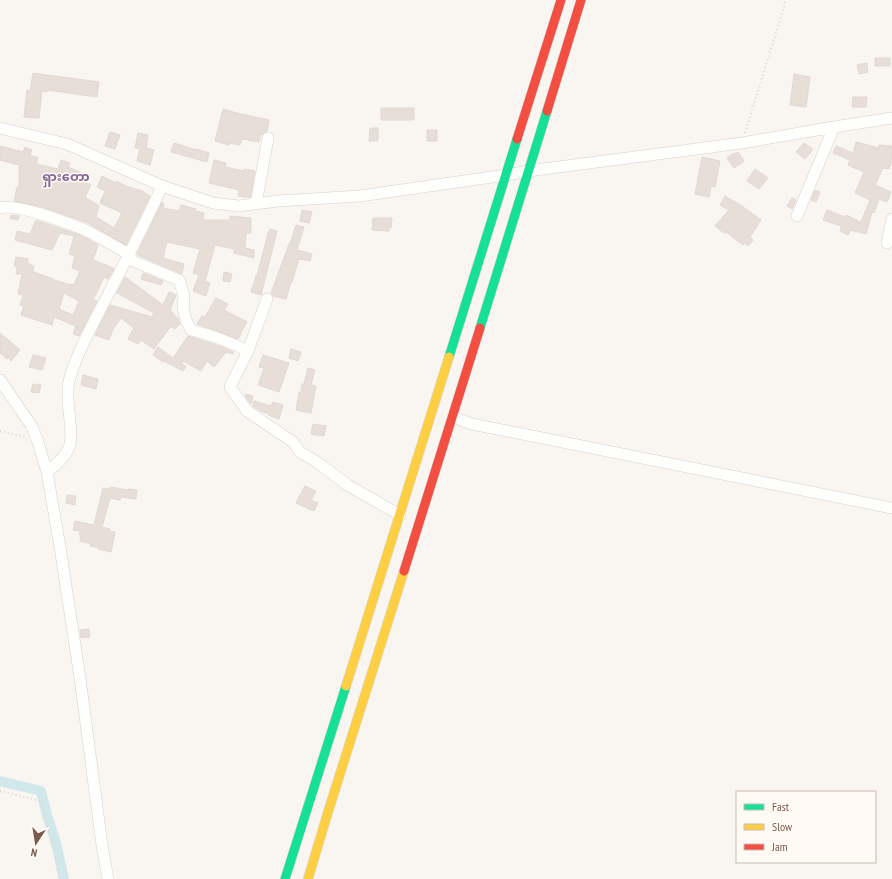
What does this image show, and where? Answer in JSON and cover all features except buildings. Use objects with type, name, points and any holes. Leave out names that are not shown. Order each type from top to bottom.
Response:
[{"type":"main road","points":[[308,879],[453,417],[457,368],[506,175],[561,0]]},
{"type":"main road","points":[[286,879],[400,515],[457,368],[528,171],[581,0]]},
{"type":"street","points":[[0,128],[66,144],[162,186],[213,203],[239,206],[278,201],[360,196],[528,171],[742,143],[892,118]]},
{"type":"street","points":[[797,216],[834,127]]},
{"type":"street","points":[[256,204],[268,138]]},
{"type":"street","points":[[47,472],[58,463],[70,445],[71,434],[68,390],[72,373],[82,348],[150,215],[162,186]]},
{"type":"street","points":[[0,208],[5,206],[24,209],[77,227],[129,254],[133,261],[179,280],[184,296],[183,308],[186,320],[191,330],[235,344],[248,351]]},
{"type":"street","points":[[887,243],[892,219]]},
{"type":"street","points":[[267,299],[248,351],[230,387],[248,411],[292,442],[300,452],[317,462],[350,486],[400,515]]},
{"type":"street","points":[[0,380],[31,425],[47,472],[80,678],[102,845],[108,879]]},
{"type":"street","points":[[453,417],[472,424],[508,432],[892,508]]},
{"type":"path","points":[[742,143],[786,0]]},
{"type":"path","points":[[0,431],[37,440]]},
{"type":"path","points":[[0,792],[41,801],[55,856],[59,879]]},
{"type":"waterway","points":[[0,781],[41,791],[56,843],[64,879]]},
{"type":"traffic: fast","points":[[480,328],[547,111]]},
{"type":"traffic: fast","points":[[449,357],[517,139]]},
{"type":"traffic: fast","points":[[285,879],[346,686]]},
{"type":"traffic: slow","points":[[346,686],[449,357]]},
{"type":"traffic: slow","points":[[308,879],[404,571]]},
{"type":"traffic: jam","points":[[517,139],[561,0]]},
{"type":"traffic: jam","points":[[547,111],[581,0]]},
{"type":"traffic: jam","points":[[404,571],[480,328]]},
{"type":"district","name":"ရှားတော","points":[[66,176]]}]
